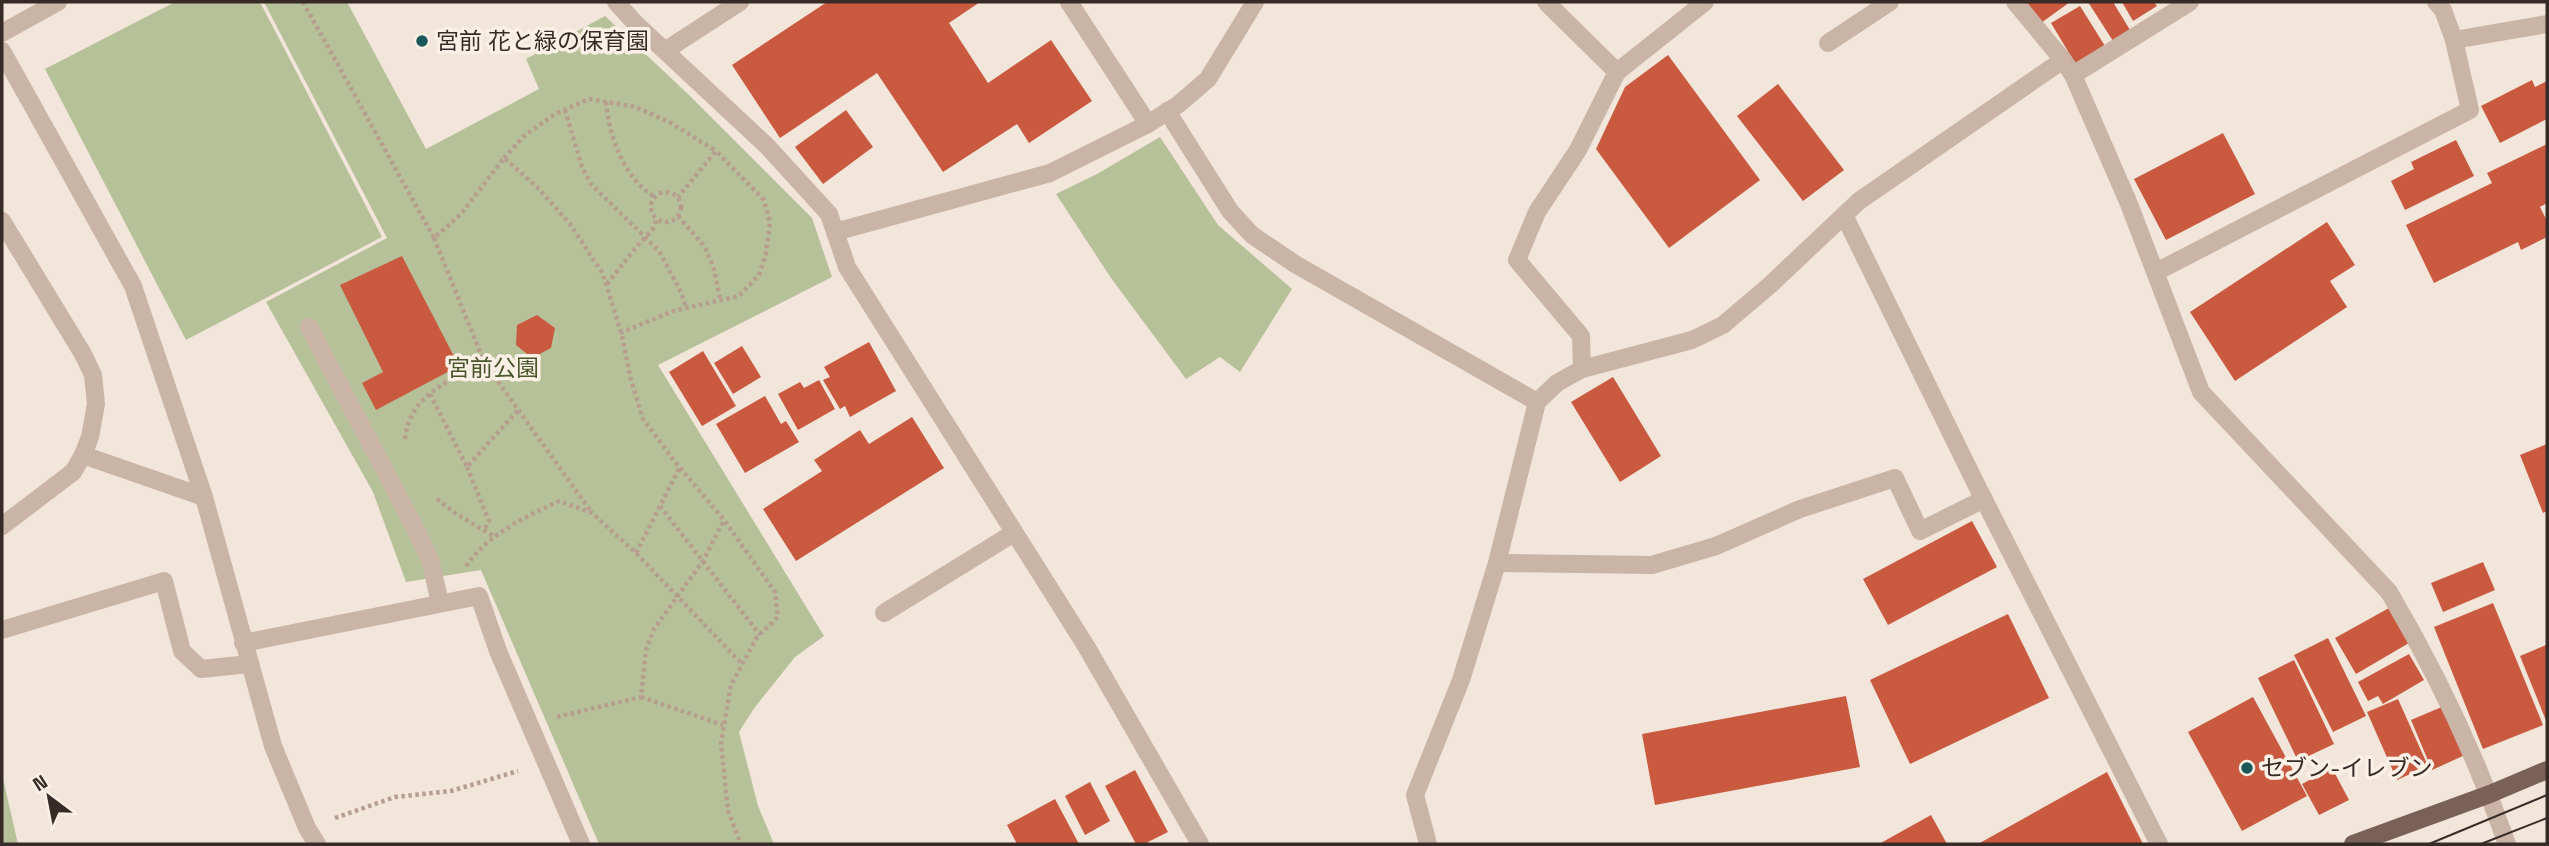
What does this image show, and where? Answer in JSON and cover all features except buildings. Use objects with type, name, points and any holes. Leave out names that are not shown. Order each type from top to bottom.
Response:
[{"type":"main road","points":[[2353,844],[2490,794],[2547,770]]},
{"type":"street","points":[[2,33],[58,2]]},
{"type":"street","points":[[615,2],[741,121],[829,214],[847,267],[1086,646],[1200,844]]},
{"type":"street","points":[[666,50],[740,2]]},
{"type":"street","points":[[1069,2],[1147,124]]},
{"type":"street","points":[[835,232],[1051,173],[1147,124],[1208,79],[1255,2]]},
{"type":"street","points":[[1546,2],[1617,72]]},
{"type":"street","points":[[1582,369],[1580,336],[1517,260],[1537,212],[1578,150],[1617,72],[1705,2]]},
{"type":"street","points":[[1828,43],[1890,2]]},
{"type":"street","points":[[2015,2],[2068,67],[2156,272],[2202,392],[2389,592],[2410,629],[2490,794],[2507,844]]},
{"type":"street","points":[[1428,844],[1415,795],[1461,680],[1497,563],[1537,402],[1557,383],[1582,369],[1692,340],[1723,325],[1770,285],[1858,201],[2068,67],[2190,2]]},
{"type":"street","points":[[2156,272],[2470,110],[2454,40],[2443,10],[2436,2]]},
{"type":"street","points":[[2454,40],[2547,24]]},
{"type":"street","points":[[2,51],[133,286],[204,497],[272,746],[307,828],[317,844]]},
{"type":"street","points":[[1167,111],[1230,211],[1252,235],[1295,264],[1537,402]]},
{"type":"street","points":[[1844,215],[2159,844]]},
{"type":"street","points":[[2,220],[83,354],[93,375],[96,404],[90,437],[73,472],[2,526]]},
{"type":"street","points":[[309,327],[430,559],[440,603]]},
{"type":"street","points":[[83,454],[204,497]]},
{"type":"street","points":[[1497,563],[1652,565],[1716,547],[1800,509],[1895,478],[1920,531],[1984,499]]},
{"type":"street","points":[[884,613],[1014,533]]},
{"type":"street","points":[[2,630],[164,581],[182,651],[201,669],[249,664]]},
{"type":"street","points":[[243,643],[479,596],[498,650],[581,844]]},
{"type":"path","points":[[303,2],[434,238],[484,362],[592,513],[636,553],[742,664]]},
{"type":"path","points":[[434,238],[461,214],[524,136],[555,114],[589,99],[636,107],[671,123],[716,151],[764,200],[770,222],[766,253],[759,275],[739,296],[685,308],[621,332]]},
{"type":"path","points":[[606,102],[608,119],[620,155],[644,191],[654,197]]},
{"type":"path","points":[[565,110],[582,167],[591,184],[659,251],[671,270],[685,308]]},
{"type":"path","points":[[678,197],[741,121]]},
{"type":"path","points":[[504,158],[537,187],[570,225],[603,274],[643,419],[724,520],[775,592],[778,617],[760,635],[731,685],[721,743],[728,811],[741,844]]},
{"type":"path","points":[[669,192],[678,197],[681,206],[678,216],[671,222],[657,219],[651,211],[654,197],[659,193],[669,192]]},
{"type":"path","points":[[678,216],[705,247],[720,299]]},
{"type":"path","points":[[607,284],[652,230],[657,219]]},
{"type":"path","points":[[404,444],[406,424],[416,404],[484,362]]},
{"type":"path","points":[[430,394],[467,467],[489,521],[484,530]]},
{"type":"path","points":[[467,467],[519,410]]},
{"type":"path","points":[[636,553],[680,467]]},
{"type":"path","points":[[434,497],[495,537]]},
{"type":"path","points":[[479,596],[464,570],[479,549],[510,525],[559,501],[592,513]]},
{"type":"path","points":[[660,506],[760,635]]},
{"type":"path","points":[[641,697],[646,650],[654,629],[679,598],[703,561],[724,520]]},
{"type":"path","points":[[530,723],[641,697],[724,725]]},
{"type":"path","points":[[307,828],[395,797],[451,791],[547,762]]},
{"type":"green space","points":[[175,2],[260,2],[382,237],[186,340],[45,69]]},
{"type":"green space","name":"宮前公園","points":[[264,2],[347,2],[426,149],[539,89],[526,59],[605,16],[688,94],[812,218],[832,277],[658,365],[824,636],[795,657],[755,707],[739,732],[758,806],[774,844],[599,844],[481,570],[406,582],[373,492],[266,302],[387,238]]},
{"type":"green space","points":[[1160,137],[1218,225],[1292,289],[1240,372],[1220,357],[1186,379],[1111,278],[1056,194],[1097,174]]},
{"type":"green space","points":[[2,774],[18,844],[2,844]]},
{"type":"tram line","points":[[2429,844],[2547,795]]},
{"type":"tram line","points":[[2481,844],[2547,818]]},
{"type":"place","name":"宮前 花と緑の保育園","points":[[422,41]]},
{"type":"place","name":"セブン-イレブン","points":[[2247,768]]}]
